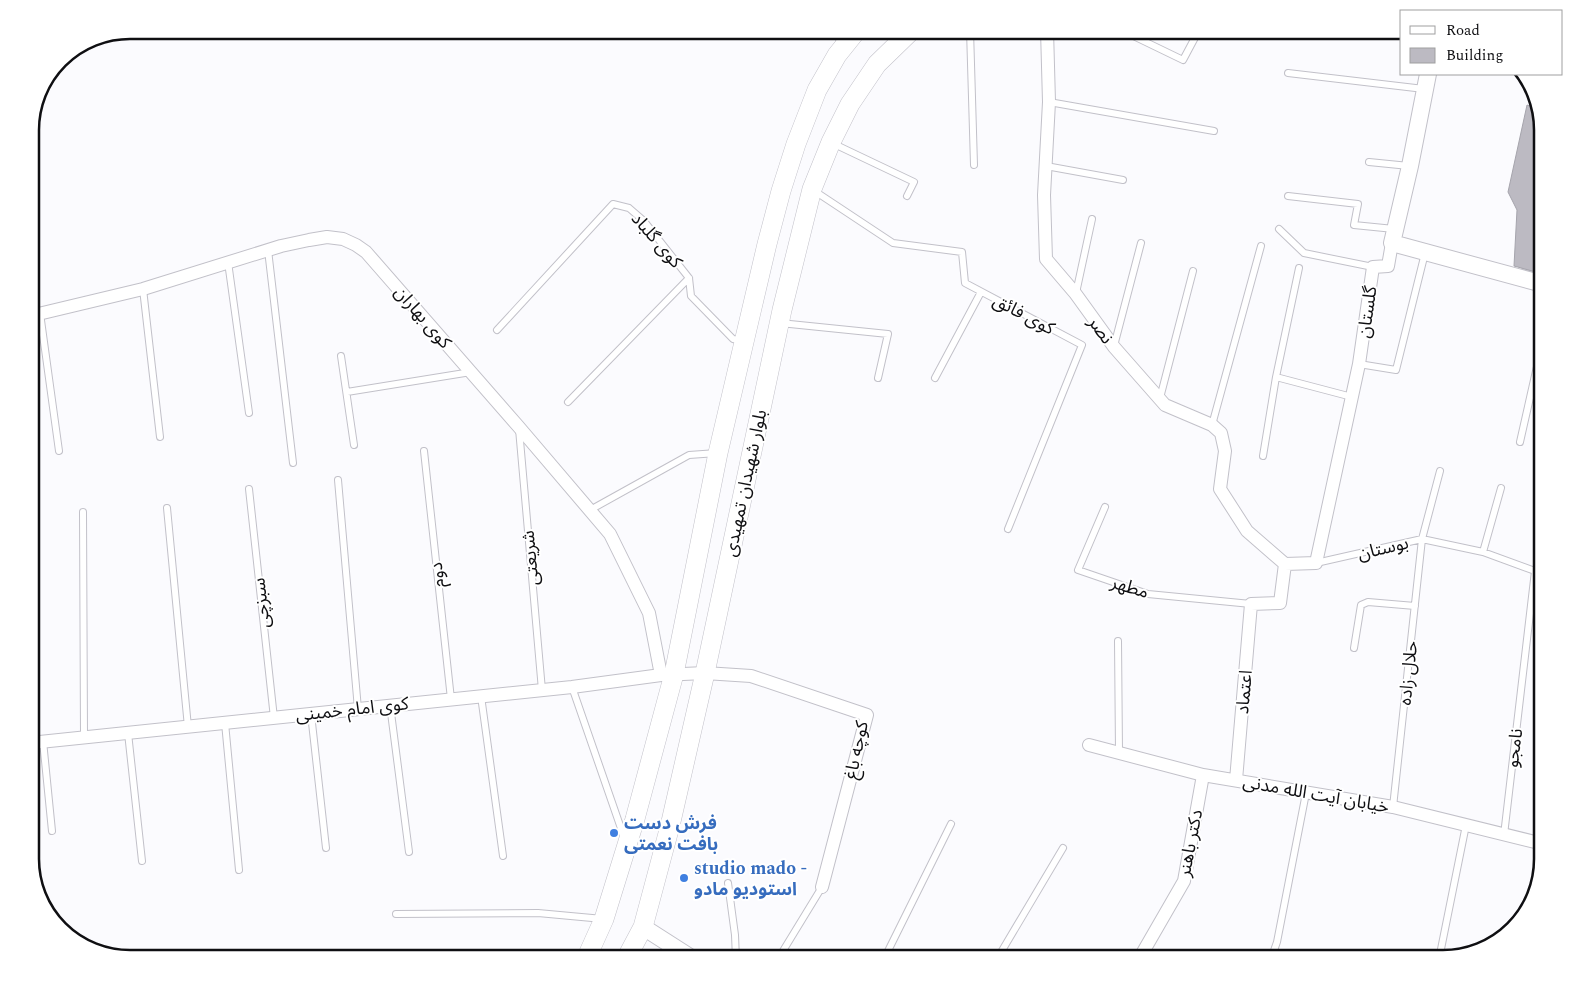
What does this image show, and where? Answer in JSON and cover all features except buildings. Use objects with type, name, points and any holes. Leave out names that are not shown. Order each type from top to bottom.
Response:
[{"type":"main road","name":"بلوار شهیدان تمهیدی","points":[[590,950],[604,919],[627,845],[767,244],[796,144],[817,90],[837,55],[850,39]]},
{"type":"main road","name":"بلوار شهیدان تمهیدی","points":[[631,950],[643,927],[670,826],[705,673],[779,322],[812,190],[831,142],[850,104],[877,64],[903,39]]},
{"type":"street","name":"نصر","points":[[1048,39],[1049,102],[1044,195],[1046,259],[1075,293],[1114,347],[1165,405],[1212,425]]},
{"type":"street","name":"گلستان","points":[[1316,563],[1359,364],[1373,267],[1388,266],[1427,82]]},
{"type":"street","points":[[1393,236],[1425,252],[1534,282]]},
{"type":"street","name":"کوی بهاران","points":[[39,313],[143,289],[268,250],[309,240],[343,239],[356,245],[366,252],[610,534],[649,613],[667,674]]},
{"type":"street","points":[[1212,425],[1221,433],[1225,451],[1220,489],[1246,531],[1285,564],[1280,603],[1252,604]]},
{"type":"street","name":"بوستان","points":[[1285,564],[1316,563]]},
{"type":"street","name":"اعتماد","points":[[1236,780],[1252,604]]},
{"type":"street","name":"کوی امام خمینی","points":[[39,742],[572,687],[667,674],[705,673]]},
{"type":"street","name":"کوچه باغ","points":[[705,673],[751,676],[867,715],[822,887]]},
{"type":"street","name":"خیابان آیت الله مدنی","points":[[1089,744],[1203,775],[1393,807],[1534,842]]},
{"type":"street","name":"دکتر باهنر","points":[[1144,950],[1184,881],[1203,775]]},
{"type":"street","points":[[643,927],[679,950]]},
{"type":"lane","points":[[837,55],[840,39]]},
{"type":"lane","points":[[970,39],[974,165]]},
{"type":"lane","points":[[1140,39],[1183,60],[1195,39]]},
{"type":"lane","points":[[1288,73],[1427,82]]},
{"type":"lane","points":[[1049,102],[1214,131]]},
{"type":"lane","points":[[831,142],[914,182],[907,196]]},
{"type":"lane","points":[[1369,162],[1410,166]]},
{"type":"lane","points":[[1046,166],[1123,180]]},
{"type":"lane","name":"کوی فائق","points":[[812,190],[893,244],[962,252],[965,283],[1082,345],[1008,529]]},
{"type":"lane","points":[[1288,196],[1358,204],[1354,225],[1393,236]]},
{"type":"lane","name":"کوی گلباد","points":[[497,330],[613,204],[629,208],[644,221],[689,278],[691,296],[733,339],[744,342]]},
{"type":"lane","points":[[1075,293],[1092,218]]},
{"type":"lane","points":[[1279,229],[1304,253],[1373,267]]},
{"type":"lane","points":[[1114,347],[1141,243]]},
{"type":"lane","points":[[1212,425],[1261,246]]},
{"type":"lane","points":[[268,250],[293,463]]},
{"type":"lane","points":[[1359,364],[1396,370],[1425,252]]},
{"type":"lane","points":[[228,262],[249,413]]},
{"type":"lane","points":[[1263,456],[1276,377],[1299,268]]},
{"type":"lane","points":[[1160,399],[1193,271]]},
{"type":"lane","points":[[568,402],[689,278]]},
{"type":"lane","points":[[143,289],[160,437]]},
{"type":"lane","points":[[935,378],[981,292]]},
{"type":"lane","points":[[779,322],[888,334],[878,378]]},
{"type":"lane","points":[[39,337],[59,452]]},
{"type":"lane","points":[[341,356],[354,445]]},
{"type":"lane","points":[[347,392],[470,372]]},
{"type":"lane","points":[[1276,377],[1352,397]]},
{"type":"lane","points":[[1520,442],[1534,380]]},
{"type":"lane","name":"شریعتی","points":[[518,426],[542,690]]},
{"type":"lane","name":"دوم","points":[[424,451],[451,699]]},
{"type":"lane","points":[[590,510],[689,455],[718,453]]},
{"type":"lane","name":"حلال زاده","points":[[1393,807],[1422,539],[1440,471]]},
{"type":"lane","points":[[338,480],[358,709]]},
{"type":"lane","points":[[1483,552],[1501,488]]},
{"type":"lane","name":"سبزچی","points":[[249,489],[274,718]]},
{"type":"lane","name":"مطهر","points":[[1105,507],[1078,570],[1148,594],[1252,604]]},
{"type":"lane","points":[[167,508],[188,727]]},
{"type":"lane","points":[[83,512],[84,737]]},
{"type":"lane","name":"بوستان","points":[[1316,563],[1422,539],[1483,552],[1534,571]]},
{"type":"lane","name":"نامجو","points":[[1504,835],[1534,580]]},
{"type":"lane","points":[[1354,648],[1361,605],[1368,602],[1415,606]]},
{"type":"lane","points":[[1118,641],[1119,752]]},
{"type":"lane","points":[[572,687],[627,845]]},
{"type":"lane","points":[[481,696],[502,856]]},
{"type":"lane","points":[[390,706],[409,852]]},
{"type":"lane","points":[[310,714],[326,848]]},
{"type":"lane","points":[[225,723],[239,870]]},
{"type":"lane","points":[[128,733],[142,861]]},
{"type":"lane","points":[[39,754],[52,831]]},
{"type":"lane","points":[[1274,950],[1306,793]]},
{"type":"lane","points":[[888,950],[951,824]]},
{"type":"lane","points":[[1441,950],[1466,825]]},
{"type":"lane","points":[[1002,950],[1064,848]]},
{"type":"lane","points":[[728,883],[736,935],[736,950]]},
{"type":"lane","points":[[784,950],[822,887]]},
{"type":"lane","points":[[396,914],[538,913],[604,919]]},
{"type":"place","name":"فرش دست بافت نعمتی","points":[[614,833]]},
{"type":"place","name":"studio mado - استودیو مادو","points":[[684,878]]}]
